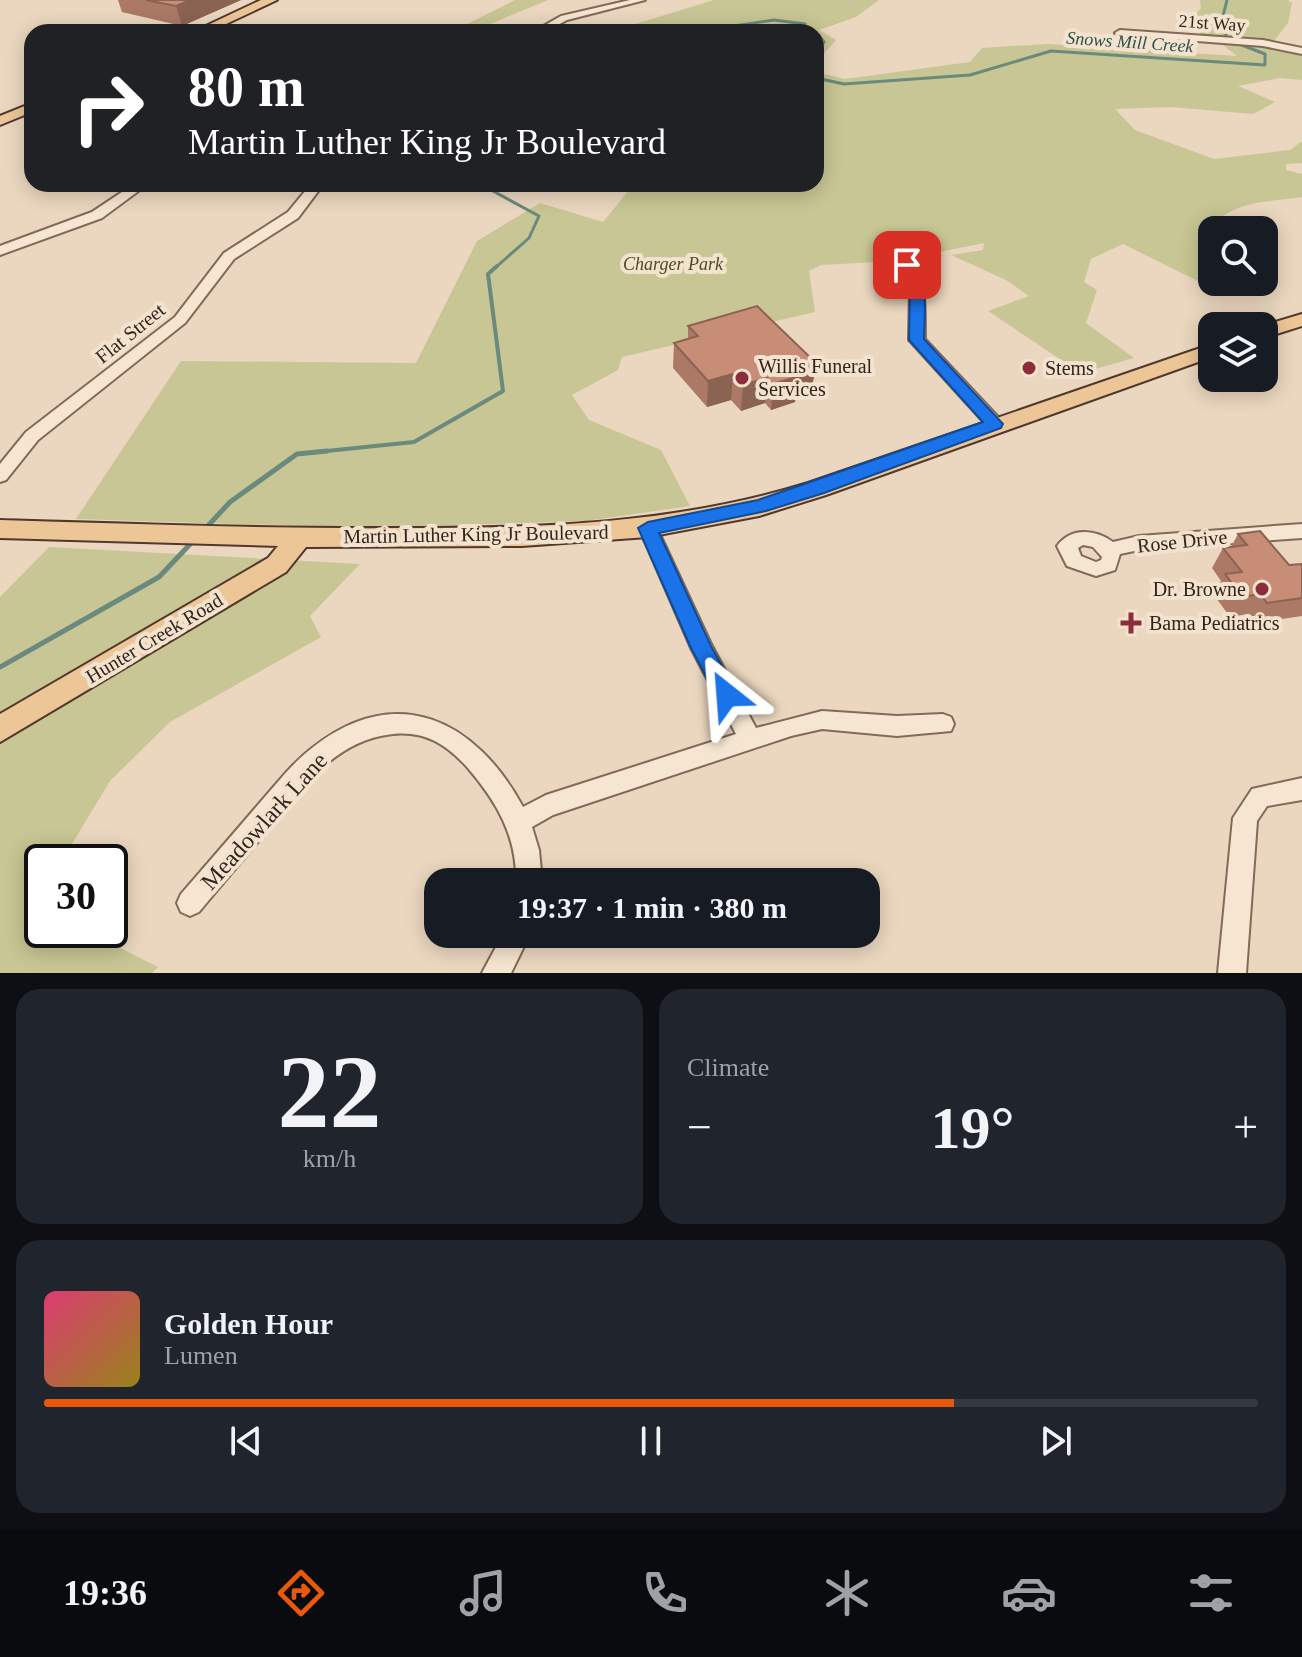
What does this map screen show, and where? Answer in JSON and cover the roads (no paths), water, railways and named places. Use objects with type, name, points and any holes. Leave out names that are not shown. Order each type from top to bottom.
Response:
[{"type":"main road","points":[[217,24],[271,0]]},
{"type":"main road","points":[[0,121],[24,110]]},
{"type":"main road","points":[[1278,328],[1302,320]]},
{"type":"main road","name":"Martin Luther King Jr Boulevard","points":[[0,529],[299,538],[522,537],[648,528],[759,507],[817,489],[1198,355]]},
{"type":"main road","points":[[277,565],[363,537]]},
{"type":"main road","name":"Hunter Creek Road","points":[[0,729],[277,565],[299,538]]},
{"type":"street","points":[[553,24],[564,18],[641,0]]},
{"type":"street","name":"21st Way","points":[[1120,33],[1263,43],[1302,51]]},
{"type":"street","points":[[0,251],[97,215],[132,192]]},
{"type":"street","name":"Flat Street","points":[[0,476],[32,436],[180,320],[229,256],[293,215],[311,192]]},
{"type":"street","points":[[907,265],[917,288],[917,340],[995,424]]},
{"type":"street","points":[[648,528],[702,648],[750,738]]},
{"type":"street","name":"Rose Drive","points":[[1109,550],[1139,543],[1302,531]]},
{"type":"street","points":[[519,822],[546,806],[750,738],[822,720],[897,726],[943,724]]},
{"type":"street","name":"Meadowlark Lane","points":[[190,903],[305,768],[330,747],[358,733],[386,725],[415,724],[444,733],[484,770],[519,822],[531,855],[530,868]]},
{"type":"street","points":[[1232,973],[1245,818],[1260,797],[1302,789]]},
{"type":"street","points":[[496,973],[509,948]]},
{"type":"waterway","name":"Snows Mill Creek","points":[[1226,35],[1220,28],[1227,0]]},
{"type":"waterway","name":"Snows Mill Creek","points":[[747,24],[774,20],[805,24]]},
{"type":"waterway","name":"Snows Mill Creek","points":[[824,80],[844,84],[970,75],[1051,51],[1265,65],[1265,54],[1239,44]]},
{"type":"waterway","name":"Snows Mill Creek","points":[[495,192],[539,216],[529,238],[495,268]]},
{"type":"waterway","name":"Snows Mill Creek","points":[[307,453],[414,442],[503,391],[488,274],[497,266]]},
{"type":"waterway","name":"Snows Mill Creek","points":[[307,453],[327,451]]},
{"type":"waterway","name":"Snows Mill Creek","points":[[205,529],[230,502],[297,454],[307,453]]},
{"type":"waterway","name":"Snows Mill Creek","points":[[0,667],[159,577],[195,539]]},
{"type":"place","name":"Stems","points":[[1029,368]]},
{"type":"place","name":"Willis Funeral Services","points":[[742,378]]},
{"type":"place","name":"Dr. Browne","points":[[1262,589]]},
{"type":"place","name":"Bama Pediatrics","points":[[1131,623]]},
{"type":"park label","name":"Charger Park","points":[[673,264]]}]
